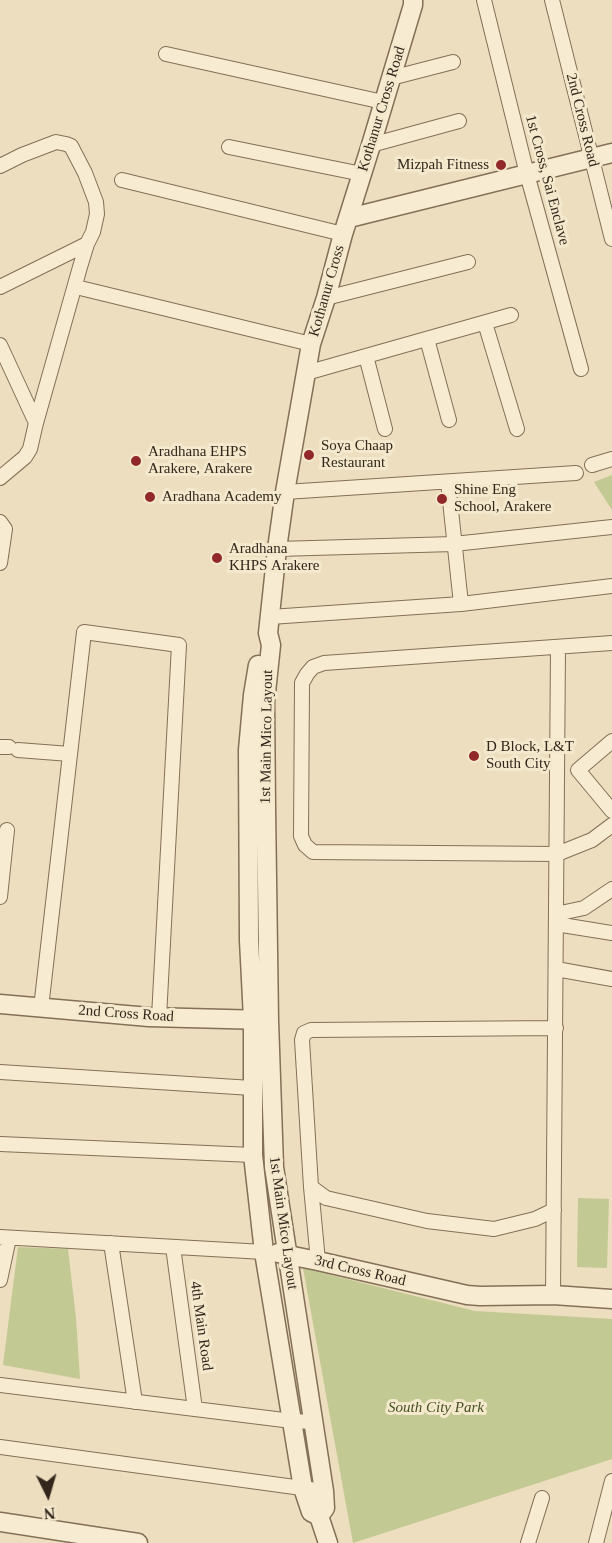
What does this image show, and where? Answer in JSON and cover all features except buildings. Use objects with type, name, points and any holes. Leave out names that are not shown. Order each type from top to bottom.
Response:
[{"type":"street","name":"Kothanur Cross Road","points":[[346,226],[413,0]]},
{"type":"street","name":"1st Cross, Sai Enclave","points":[[484,0],[581,369]]},
{"type":"street","name":"2nd Cross Road","points":[[552,0],[612,239]]},
{"type":"street","points":[[166,54],[383,102]]},
{"type":"street","points":[[391,78],[453,62]]},
{"type":"street","points":[[371,145],[459,121]]},
{"type":"street","points":[[0,166],[21,155],[56,142],[71,146],[86,173],[96,202],[97,214],[30,449],[25,457],[0,478]]},
{"type":"street","points":[[230,147],[362,174]]},
{"type":"street","points":[[123,180],[346,226],[528,174],[612,153]]},
{"type":"street","name":"Kothanur Cross","points":[[269,625],[285,492],[311,344],[346,226]]},
{"type":"street","points":[[0,287],[87,244]]},
{"type":"street","points":[[326,298],[468,262]]},
{"type":"street","points":[[76,287],[311,344]]},
{"type":"street","points":[[306,373],[511,315]]},
{"type":"street","points":[[485,323],[517,429]]},
{"type":"street","points":[[427,339],[449,420]]},
{"type":"street","points":[[0,345],[36,423]]},
{"type":"street","points":[[366,356],[384,429]]},
{"type":"street","points":[[592,465],[612,459]]},
{"type":"street","points":[[285,492],[576,473]]},
{"type":"street","points":[[448,482],[461,604]]},
{"type":"street","points":[[0,522],[5,529],[0,563]]},
{"type":"street","points":[[277,549],[454,544],[612,527]]},
{"type":"street","points":[[269,625],[612,586]]},
{"type":"street","name":"1st Main Mico Layout","points":[[269,625],[253,694],[248,750],[249,940],[261,1020],[274,1167],[324,1491],[325,1508],[319,1516]]},
{"type":"street","points":[[41,1008],[84,632],[179,645],[159,1017]]},
{"type":"street","points":[[612,643],[324,663],[313,667],[302,683],[301,836],[305,845],[313,852],[557,854],[592,840],[612,825]]},
{"type":"street","points":[[553,1295],[558,648]]},
{"type":"street","points":[[612,741],[578,770],[612,811]]},
{"type":"street","points":[[9,748],[70,754]]},
{"type":"street","points":[[0,897],[7,830]]},
{"type":"street","points":[[556,919],[584,908],[612,889]]},
{"type":"street","points":[[556,919],[612,933]]},
{"type":"street","points":[[556,969],[612,979]]},
{"type":"street","name":"2nd Cross Road","points":[[0,1004],[159,1017],[261,1020]]},
{"type":"street","name":"1st Main Mico Layout","points":[[261,1020],[252,1088],[253,1155],[264,1252],[303,1488],[311,1512],[319,1516],[328,1543]]},
{"type":"street","points":[[318,1261],[310,1187],[302,1040],[304,1033],[310,1030],[556,1028]]},
{"type":"street","points":[[0,1072],[252,1088]]},
{"type":"street","points":[[0,1144],[253,1155]]},
{"type":"street","points":[[310,1187],[326,1198],[427,1221],[494,1229],[535,1219],[554,1210]]},
{"type":"street","points":[[0,1280],[5,1237]]},
{"type":"street","name":"3rd Cross Road","points":[[5,1237],[286,1254],[467,1295],[553,1295],[612,1299]]},
{"type":"street","points":[[111,1243],[135,1401]]},
{"type":"street","name":"4th Main Road","points":[[173,1247],[195,1409]]},
{"type":"street","points":[[0,1384],[313,1422]]},
{"type":"street","points":[[0,1447],[324,1491]]},
{"type":"street","points":[[596,1543],[612,1481]]},
{"type":"street","points":[[528,1543],[542,1498]]},
{"type":"street","points":[[0,1522],[138,1543]]},
{"type":"green space","points":[[612,475],[612,510],[594,482]]},
{"type":"green space","points":[[578,1198],[609,1199],[607,1268],[577,1267]]},
{"type":"green space","points":[[18,1247],[68,1249],[80,1379],[3,1365]]},
{"type":"green space","name":"South City Park","points":[[303,1268],[475,1311],[612,1319],[612,1459],[353,1543]]},
{"type":"place","name":"Mizpah Fitness","points":[[501,165]]},
{"type":"place","name":"Soya Chaap Restaurant","points":[[309,455]]},
{"type":"place","name":"Aradhana EHPS Arakere, Arakere","points":[[136,461]]},
{"type":"place","name":"Aradhana Academy","points":[[150,497]]},
{"type":"place","name":"Shine Eng School, Arakere","points":[[442,499]]},
{"type":"place","name":"Aradhana KHPS Arakere","points":[[217,558]]},
{"type":"place","name":"D Block, L&T South City","points":[[474,756]]}]
